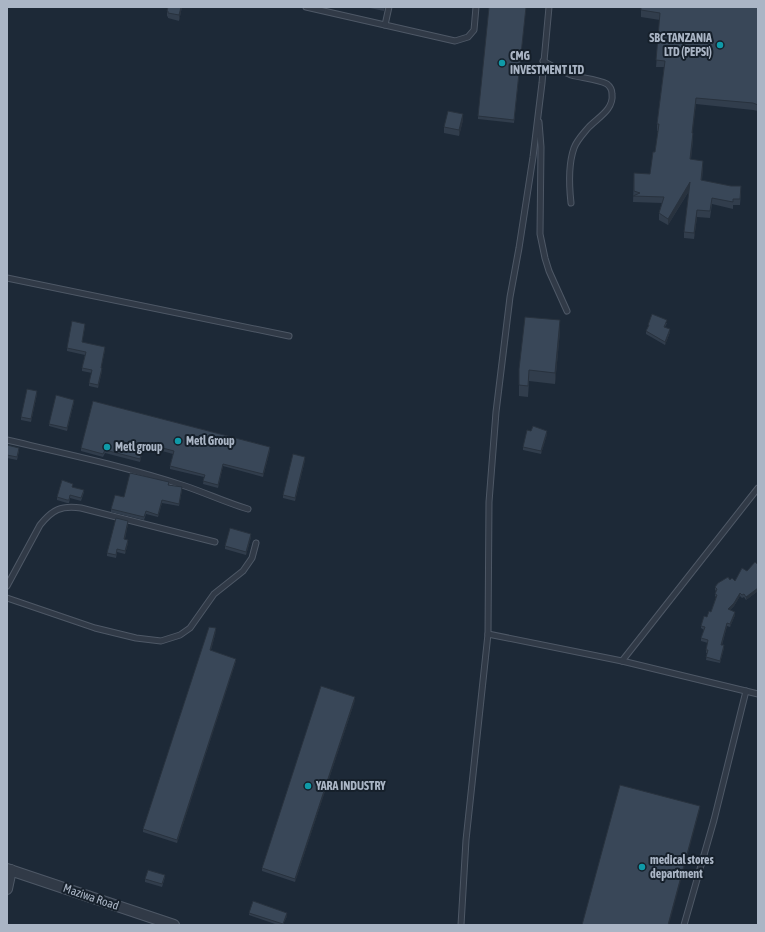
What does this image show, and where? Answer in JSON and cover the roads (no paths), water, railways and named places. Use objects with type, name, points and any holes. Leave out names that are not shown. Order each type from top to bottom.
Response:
[{"type":"street","points":[[7,889],[9,870]]},
{"type":"street","name":"Maziwa Road","points":[[9,870],[174,925]]},
{"type":"lane","points":[[306,7],[455,41],[468,37],[474,30],[476,7]]},
{"type":"lane","points":[[385,25],[389,7]]},
{"type":"lane","points":[[461,925],[466,840],[488,634],[489,502],[496,412],[510,297],[533,157],[549,7]]},
{"type":"lane","points":[[543,61],[571,75],[602,82],[612,89],[613,97],[610,107],[590,126],[575,147],[570,166],[569,179],[571,203]]},
{"type":"lane","points":[[538,113],[541,147],[540,234],[543,252],[549,271],[567,311]]},
{"type":"lane","points":[[7,278],[289,336]]},
{"type":"lane","points":[[7,440],[118,467],[185,486],[248,510]]},
{"type":"lane","points":[[622,661],[758,488]]},
{"type":"lane","points":[[7,586],[40,525],[53,512],[67,506],[81,508],[215,542]]},
{"type":"lane","points":[[7,598],[95,628],[136,638],[161,641],[180,635],[190,628],[214,594],[243,571],[252,558],[256,544]]},
{"type":"lane","points":[[488,634],[622,661],[758,694]]},
{"type":"lane","points":[[684,925],[714,820],[746,691]]},
{"type":"place","name":"SBC TANZANIA LTD (PEPSI)","points":[[720,45]]},
{"type":"place","name":"CMG INVESTMENT LTD","points":[[502,63]]},
{"type":"place","name":"Metl Group","points":[[178,441]]},
{"type":"place","name":"Metl group","points":[[107,447]]},
{"type":"place","name":"YARA INDUSTRY","points":[[308,786]]},
{"type":"place","name":"medical stores department","points":[[642,867]]}]
